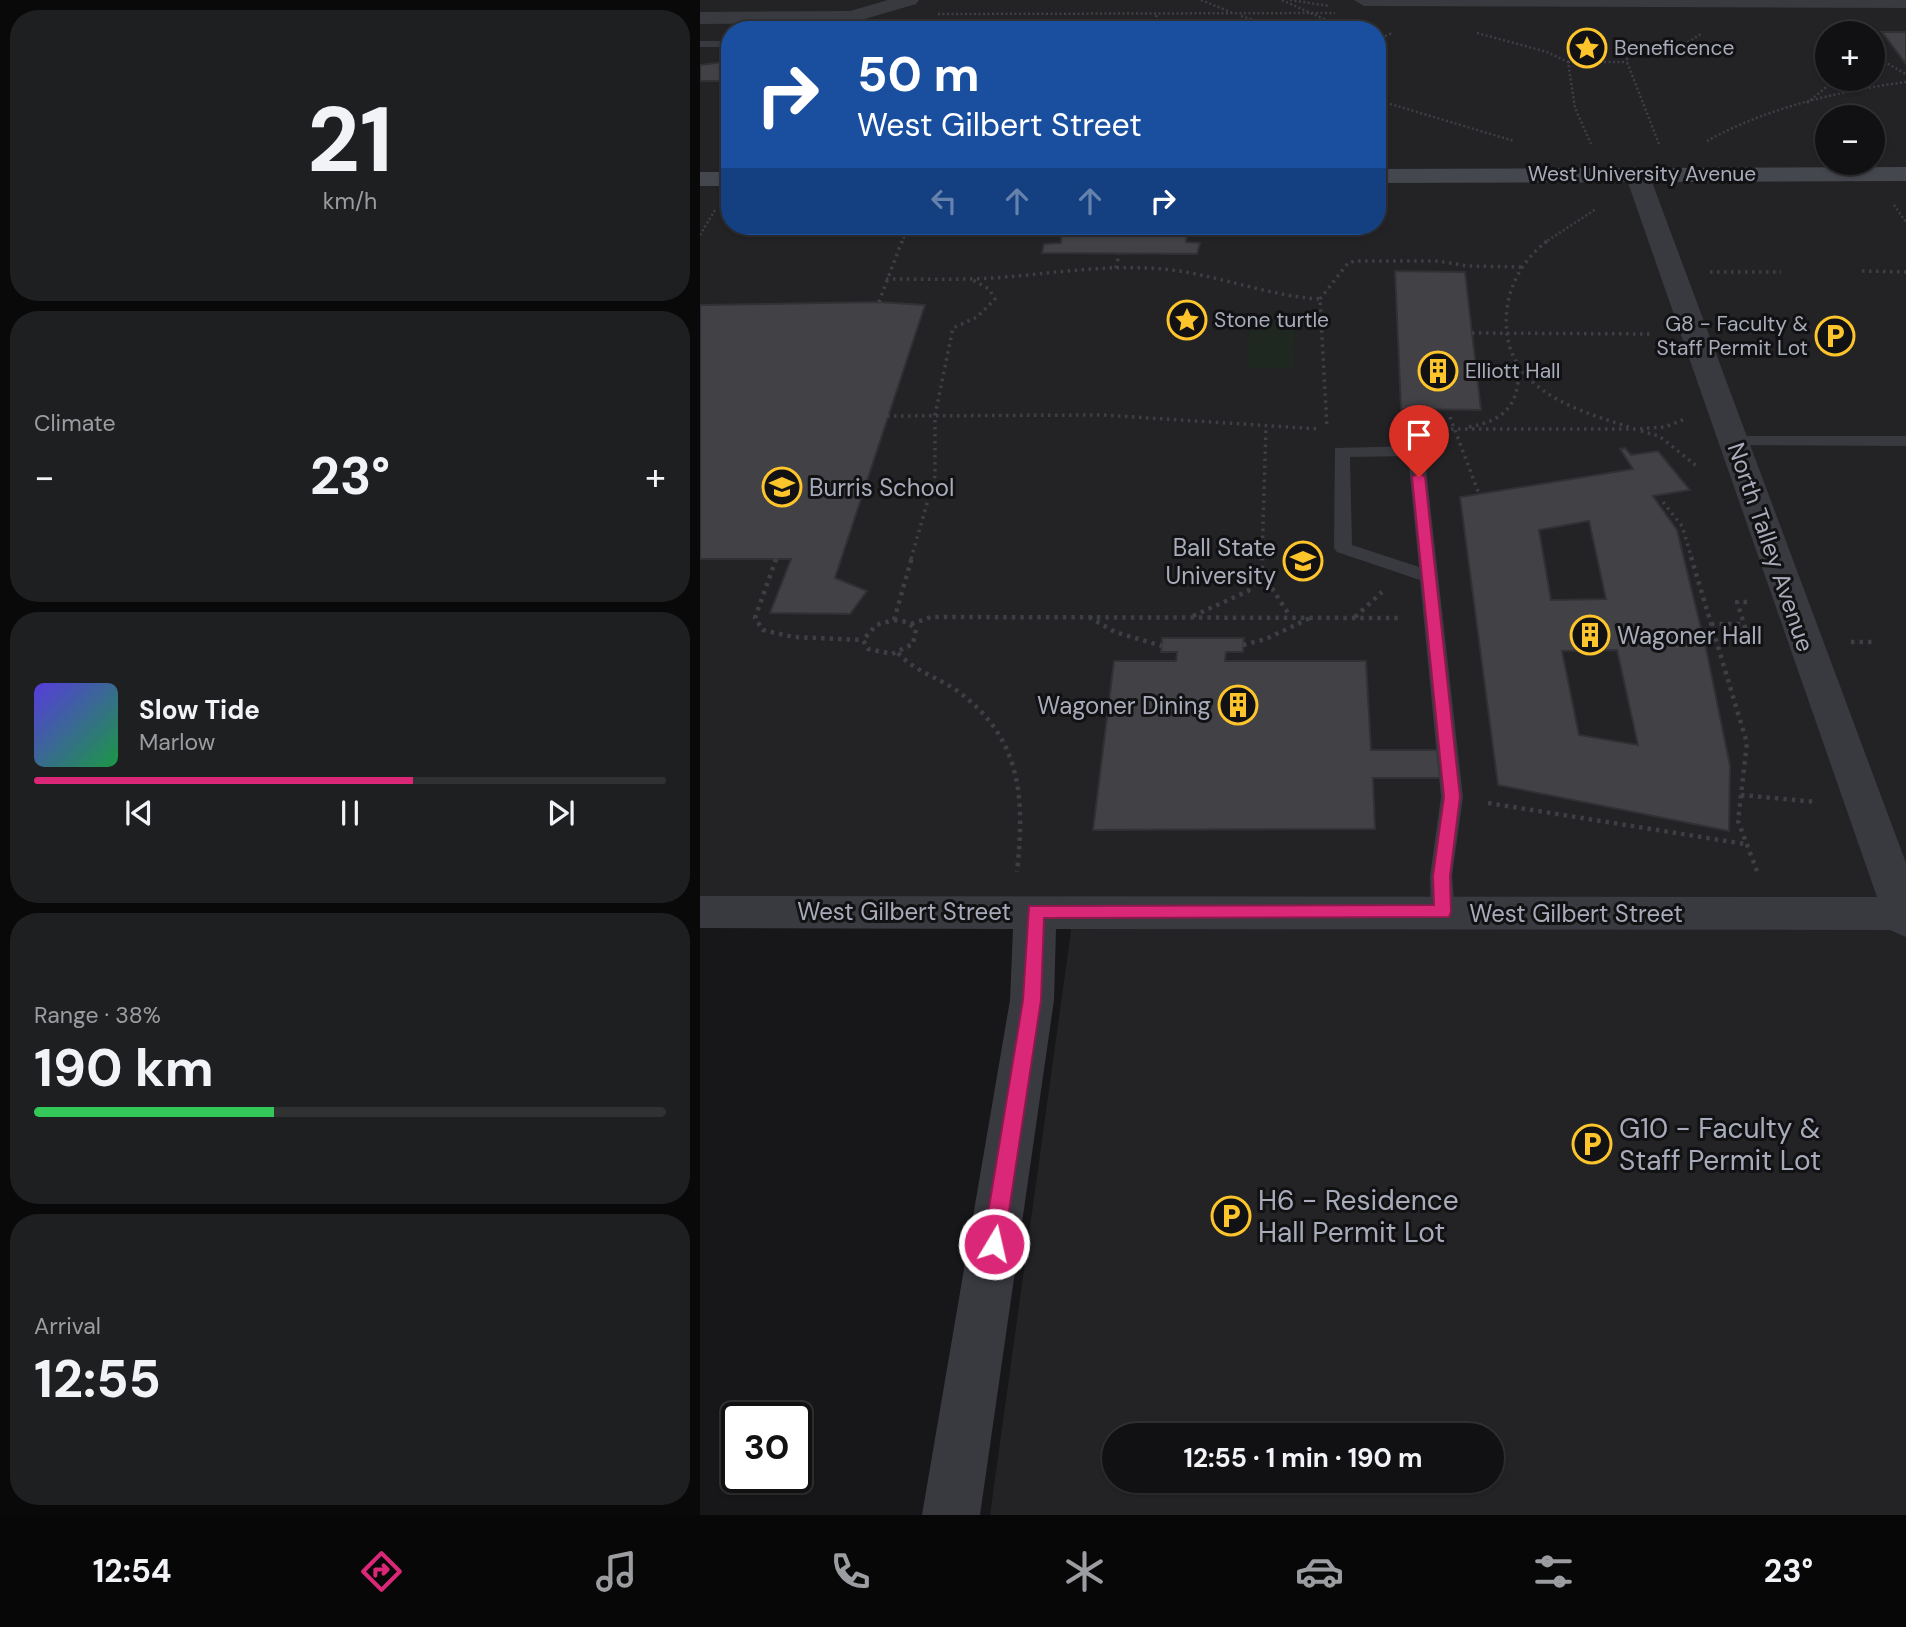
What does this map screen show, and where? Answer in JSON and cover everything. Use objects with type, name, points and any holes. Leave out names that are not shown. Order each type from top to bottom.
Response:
[{"type":"street","points":[[700,18],[851,17],[909,0]]},
{"type":"street","points":[[1364,0],[1906,2]]},
{"type":"street","name":"North Talley Avenue","points":[[1637,174],[1905,916]]},
{"type":"street","name":"West University Avenue","points":[[1386,176],[1906,174]]},
{"type":"street","points":[[700,179],[721,179]]},
{"type":"street","points":[[951,1515],[1032,1000],[1035,911]]},
{"type":"street","name":"West Gilbert Street","points":[[700,912],[1443,912],[1905,916]]},
{"type":"lane","points":[[700,44],[721,44]]},
{"type":"lane","points":[[1729,428],[1906,441]]},
{"type":"lane","points":[[1430,577],[1343,548],[1341,452],[1416,452],[1430,577],[1452,797],[1441,876],[1443,912]]},
{"type":"path","points":[[1202,1],[1212,0]]},
{"type":"path","points":[[1282,0],[1329,21]]},
{"type":"path","points":[[1290,0],[1337,7]]},
{"type":"path","points":[[1202,1],[1254,20]]},
{"type":"path","points":[[928,15],[1336,13]]},
{"type":"path","points":[[1155,21],[1157,14]]},
{"type":"path","points":[[1660,146],[1627,62],[1627,54],[1688,42],[1709,29]]},
{"type":"path","points":[[1473,31],[1507,45],[1552,52],[1568,62],[1627,62]]},
{"type":"path","points":[[1568,62],[1575,108],[1591,146]]},
{"type":"path","points":[[1885,62],[1906,74]]},
{"type":"path","points":[[1700,148],[1716,134],[1734,126],[1805,105],[1906,82]]},
{"type":"path","points":[[1805,105],[1822,91]]},
{"type":"path","points":[[1386,103],[1524,144]]},
{"type":"path","points":[[1455,429],[1486,424],[1506,415],[1517,402],[1519,369],[1507,334],[1507,296],[1515,274],[1524,267],[1534,251],[1597,208],[1604,200]]},
{"type":"path","points":[[700,235],[717,207]]},
{"type":"path","points":[[879,302],[904,235]]},
{"type":"path","points":[[1116,268],[1119,254]]},
{"type":"path","points":[[1327,429],[1320,299],[1348,263],[1438,261],[1467,266],[1524,267]]},
{"type":"path","points":[[886,279],[970,279],[1116,268],[1210,275],[1300,298],[1320,299]]},
{"type":"path","points":[[1862,271],[1906,272]]},
{"type":"path","points":[[1708,272],[1780,272]]},
{"type":"path","points":[[894,621],[935,476],[935,415],[953,328],[969,322],[987,309],[995,299],[989,289],[970,279]]},
{"type":"path","points":[[1472,333],[1695,334]]},
{"type":"path","points":[[1519,369],[1535,386],[1557,401],[1588,415],[1659,436],[1717,482],[1749,484]]},
{"type":"path","points":[[887,416],[1103,415],[1340,429]]},
{"type":"path","points":[[1429,429],[1636,429],[1665,427],[1693,415],[1729,428]]},
{"type":"path","points":[[1450,417],[1479,494]]},
{"type":"path","points":[[1266,426],[1262,573],[1290,617]]},
{"type":"path","points":[[1662,502],[1682,526],[1747,743],[1738,821],[1758,875]]},
{"type":"path","points":[[776,559],[755,618],[763,631],[793,637],[863,640],[878,624],[894,621],[911,624],[931,617],[1434,618]]},
{"type":"path","points":[[1191,617],[1248,591],[1262,573]]},
{"type":"path","points":[[1737,602],[1750,643]]},
{"type":"path","points":[[1088,616],[1115,632],[1162,646]]},
{"type":"path","points":[[1243,645],[1266,639],[1312,617]]},
{"type":"path","points":[[863,640],[874,653],[898,653],[916,639],[916,629],[911,624]]},
{"type":"path","points":[[1711,624],[1744,624]]},
{"type":"path","points":[[898,653],[905,662],[931,674],[975,703],[1003,736],[1021,782],[1023,828],[1016,876],[1035,911]]},
{"type":"path","points":[[1741,795],[1829,803]]},
{"type":"path","points":[[1452,797],[1745,845]]},
{"type":"shaded area","name":"Ball State University","points":[[700,0],[1906,0],[1906,1515],[990,1515],[1071,931],[1063,896],[700,896]]},
{"type":"shaded area","points":[[1250,321],[1295,321],[1294,368],[1247,368]]},
{"type":"building","points":[[1885,32],[1906,32],[1906,64],[1885,36]]},
{"type":"building","points":[[721,62],[721,81],[700,81],[700,65]]},
{"type":"building","points":[[1062,235],[1187,235],[1186,242],[1200,243],[1197,254],[1042,253],[1044,244],[1061,243]]},
{"type":"building","name":"Elliott Hall","points":[[1395,271],[1465,272],[1481,410],[1401,409]]},
{"type":"building","name":"Burris School","points":[[879,302],[925,305],[835,578],[867,591],[850,614],[770,613],[791,559],[700,559],[700,305]]},
{"type":"building","name":"Wagoner Hall","points":[[1625,448],[1631,455],[1658,451],[1690,490],[1653,496],[1677,530],[1707,653],[1730,766],[1729,831],[1498,785],[1460,497],[1633,469],[1620,449]],"holes":[[[1589,521],[1606,599],[1551,600],[1539,530]],[[1617,650],[1638,745],[1579,735],[1562,651]]]},
{"type":"building","name":"Wagoner Dining","points":[[1162,638],[1244,638],[1243,652],[1226,652],[1225,661],[1366,661],[1371,750],[1437,750],[1440,778],[1373,778],[1375,829],[1093,830],[1114,661],[1176,661],[1177,652],[1161,652]]},
{"type":"place","name":"Beneficence","points":[[1587,48]]},
{"type":"place","name":"Stone turtle","points":[[1187,320]]},
{"type":"place","name":"G8 - Faculty & Staff Permit Lot","points":[[1835,336]]},
{"type":"place","name":"Elliott Hall","points":[[1438,371]]},
{"type":"place","name":"Burris School","points":[[782,487]]},
{"type":"place","name":"Ball State University","points":[[1303,561]]},
{"type":"place","name":"Wagoner Hall","points":[[1590,635]]},
{"type":"place","name":"Wagoner Dining","points":[[1238,705]]},
{"type":"place","name":"G10 - Faculty & Staff Permit Lot","points":[[1592,1144]]},
{"type":"place","name":"H6 - Residence Hall Permit Lot","points":[[1231,1216]]},
{"type":"route","points":[[994,1244],[1032,1000],[1035,911],[1443,912],[1441,876],[1452,797],[1419,477]]}]
